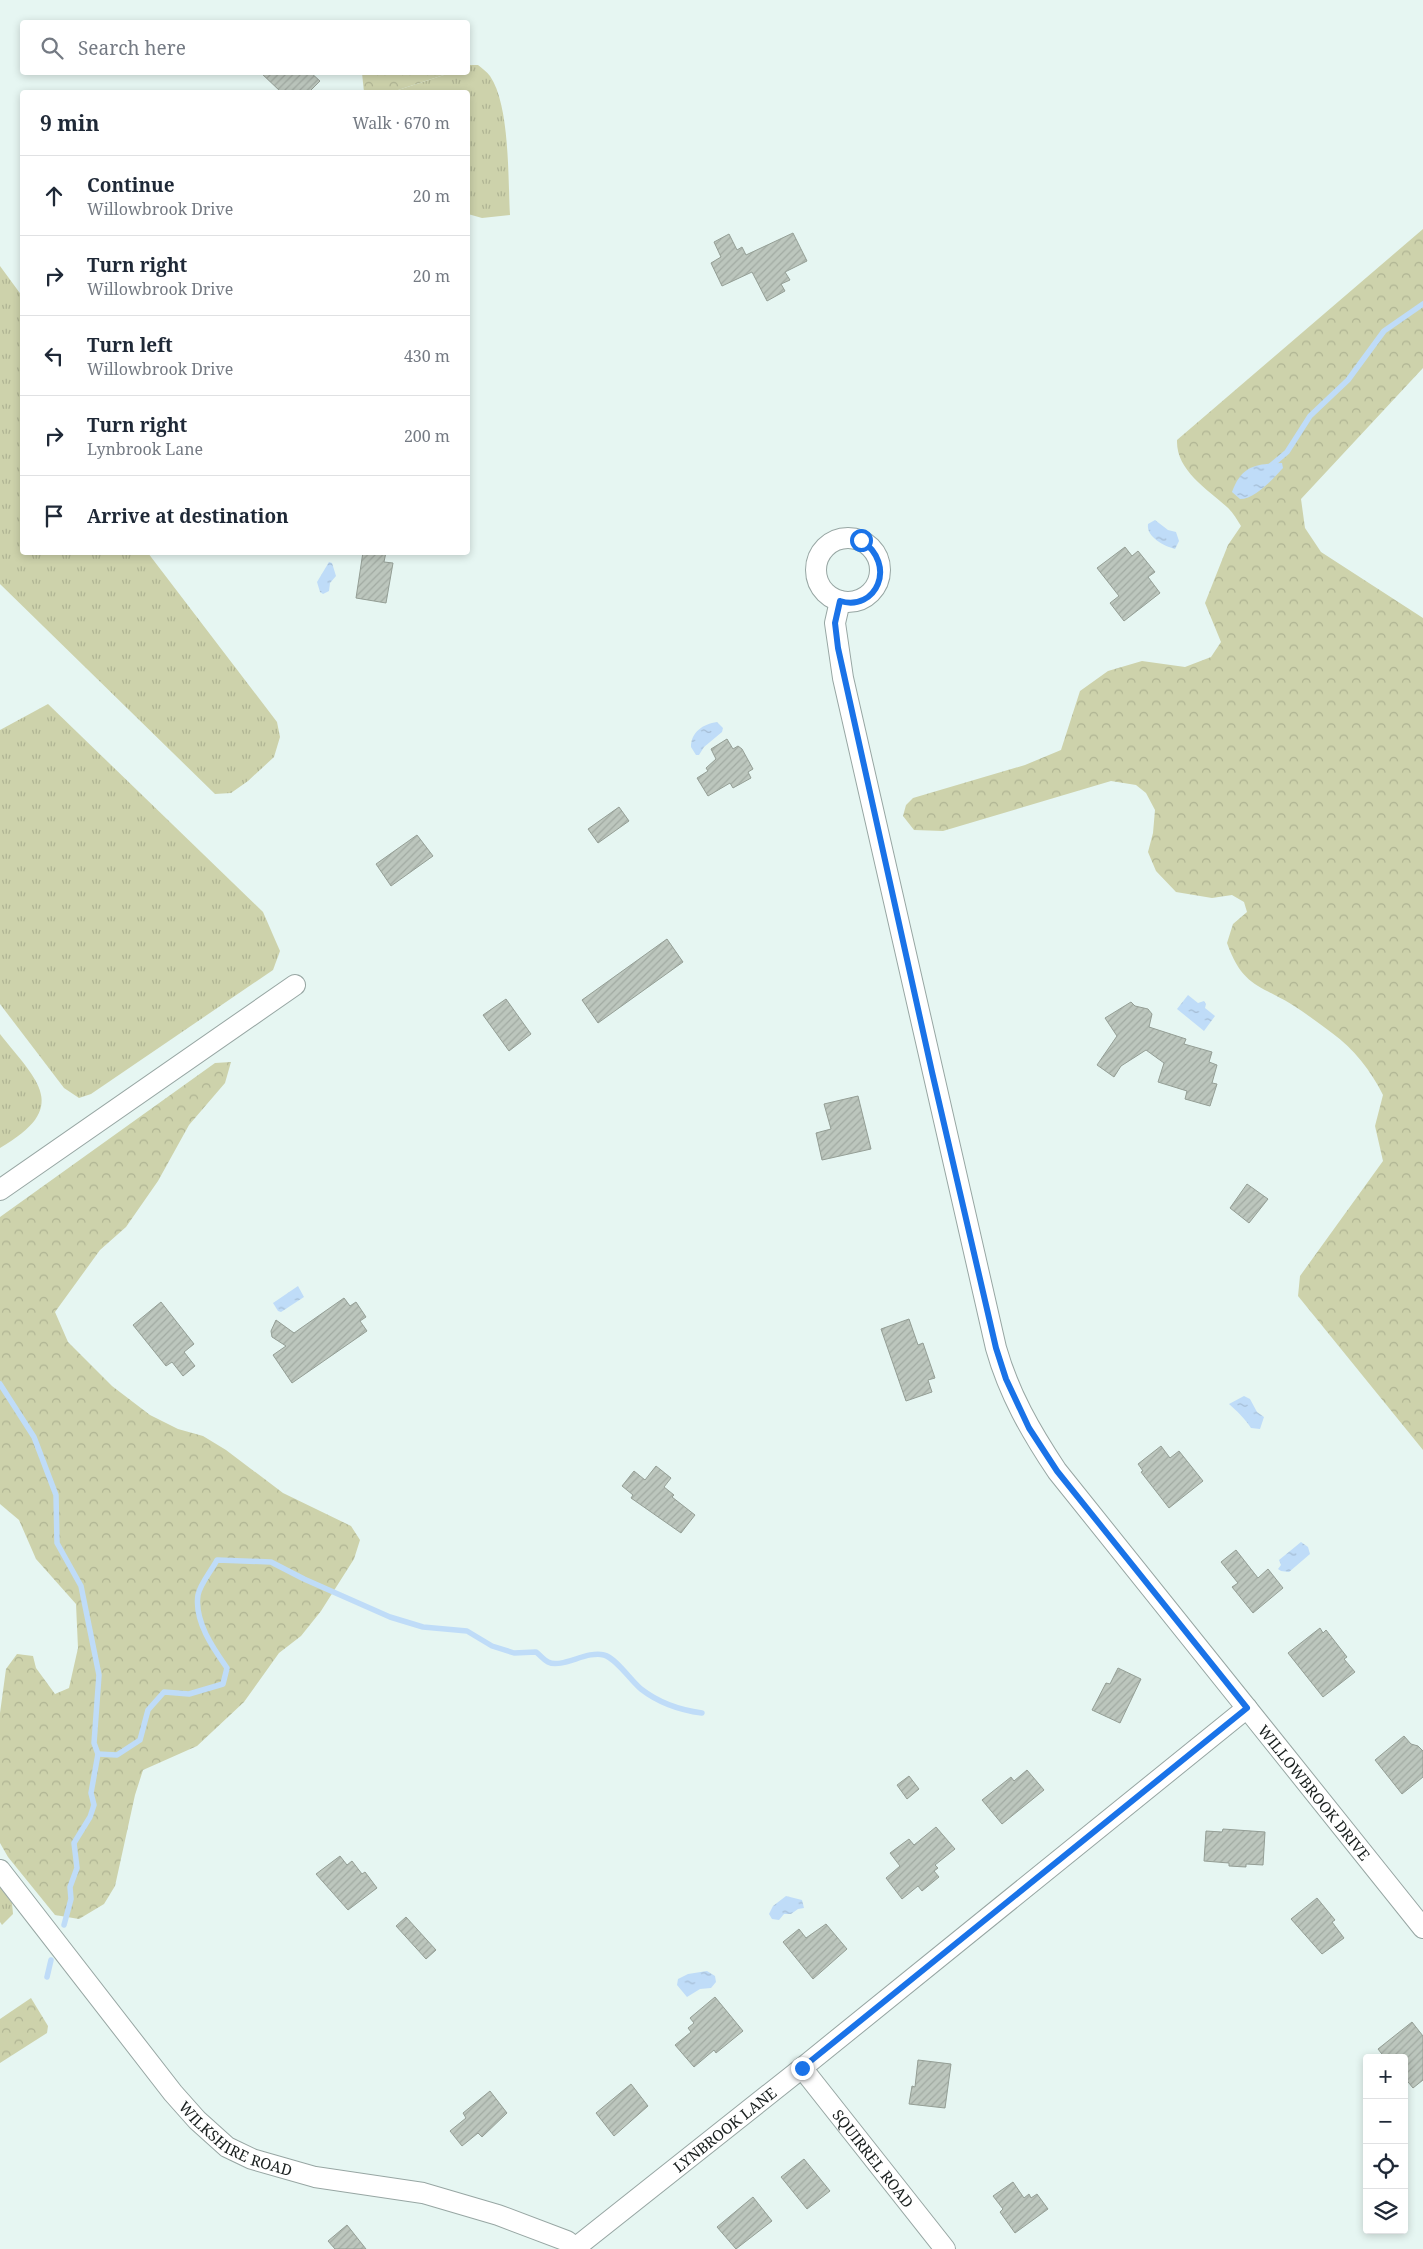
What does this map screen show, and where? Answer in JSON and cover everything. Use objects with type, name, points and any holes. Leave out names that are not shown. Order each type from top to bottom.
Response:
[{"type":"street","name":"WILLOWBROOK DRIVE","points":[[840,601],[835,623],[843,678],[996,1348],[1006,1379],[1029,1428],[1057,1471],[1423,1928]]},
{"type":"street","points":[[0,1190],[295,985]]},
{"type":"street","name":"LYNBROOK LANE","points":[[576,2248],[1247,1708]]},
{"type":"street","name":"WILKSHIRE ROAD","points":[[0,1870],[173,2093],[197,2120],[227,2147],[252,2159],[315,2176],[388,2186],[432,2195],[498,2215],[567,2241],[576,2248]]},
{"type":"street","name":"SQUIRREL ROAD","points":[[802,2068],[945,2249]]},
{"type":"green space","points":[[470,65],[478,65],[490,76],[497,89],[505,123],[510,215],[482,218],[470,215],[470,90],[398,90],[444,75],[470,75]]},
{"type":"green space","points":[[362,75],[444,75],[398,90],[364,90]]},
{"type":"green space","points":[[1423,229],[1423,368],[1301,499],[1305,528],[1321,552],[1423,618],[1423,1450],[1298,1296],[1300,1276],[1383,1161],[1375,1126],[1383,1095],[1373,1077],[1348,1046],[1296,1007],[1252,982],[1239,967],[1227,943],[1233,924],[1247,912],[1244,902],[1232,895],[1212,898],[1176,892],[1156,871],[1148,852],[1153,833],[1155,810],[1146,793],[1136,785],[1111,781],[943,831],[914,830],[903,816],[906,805],[913,798],[1025,765],[1061,750],[1080,691],[1108,671],[1142,661],[1185,667],[1211,657],[1221,642],[1205,603],[1228,545],[1241,526],[1229,509],[1194,478],[1187,469],[1181,460],[1177,440]]},
{"type":"green space","points":[[0,266],[20,293],[20,555],[150,555],[277,722],[280,737],[274,757],[248,781],[231,793],[215,794],[0,584]]},
{"type":"green space","points":[[48,704],[263,912],[280,951],[273,970],[91,1094],[79,1098],[64,1088],[0,1004],[0,730]]},
{"type":"green space","points":[[0,1034],[35,1080],[41,1094],[41,1107],[35,1120],[22,1133],[0,1148]]},
{"type":"green space","points":[[231,1062],[225,1083],[189,1125],[158,1181],[126,1227],[100,1250],[55,1312],[68,1342],[112,1386],[150,1415],[178,1429],[203,1436],[226,1450],[283,1493],[351,1526],[360,1540],[354,1559],[321,1611],[301,1636],[279,1653],[244,1702],[197,1746],[143,1770],[135,1795],[115,1886],[104,1904],[79,1919],[55,1915],[8,1857],[0,1843],[0,1713],[6,1669],[17,1654],[33,1656],[36,1668],[55,1694],[69,1688],[78,1648],[76,1604],[36,1559],[19,1520],[0,1504],[0,1217],[215,1063]]},
{"type":"green space","points":[[0,1887],[12,1903],[13,1914],[2,1925],[0,1922]]},
{"type":"green space","points":[[31,1998],[48,2026],[47,2033],[0,2063],[0,2019]]},
{"type":"water","points":[[1282,463],[1283,468],[1252,496],[1240,499],[1232,492],[1240,476],[1245,471],[1257,465]]},
{"type":"water","points":[[1155,520],[1168,530],[1176,532],[1179,541],[1175,549],[1161,543],[1150,533],[1148,524]]},
{"type":"water","points":[[329,562],[332,563],[336,576],[330,583],[329,591],[323,594],[320,592],[317,582]]},
{"type":"water","points":[[717,722],[723,728],[722,732],[704,747],[699,755],[696,755],[691,747],[693,737],[703,727]]},
{"type":"water","points":[[1188,995],[1198,1003],[1204,1001],[1206,1004],[1205,1008],[1215,1016],[1204,1031],[1177,1009]]},
{"type":"water","points":[[298,1286],[304,1297],[281,1312],[278,1311],[273,1303]]},
{"type":"water","points":[[1244,1396],[1250,1399],[1257,1412],[1264,1417],[1260,1429],[1251,1428],[1229,1404]]},
{"type":"water","points":[[1301,1542],[1308,1547],[1310,1554],[1289,1572],[1278,1569],[1281,1565],[1279,1560]]},
{"type":"water","points":[[786,1896],[802,1900],[804,1908],[798,1909],[791,1914],[784,1914],[779,1920],[772,1919],[769,1914],[773,1906]]},
{"type":"water","points":[[707,1971],[715,1976],[716,1982],[711,1988],[700,1989],[687,1997],[677,1985],[678,1979],[688,1974]]},
{"type":"building","points":[[263,75],[313,75],[320,81],[311,90],[279,90]]},
{"type":"building","points":[[793,233],[807,261],[785,272],[790,280],[781,284],[785,291],[767,301],[752,272],[722,286],[711,263],[721,257],[714,242],[729,234],[737,250],[742,247],[746,255]]},
{"type":"building","points":[[1125,547],[1132,556],[1138,551],[1155,572],[1148,577],[1160,593],[1124,621],[1110,603],[1119,596],[1097,568]]},
{"type":"building","points":[[363,555],[385,555],[384,562],[393,563],[386,603],[356,598]]},
{"type":"building","points":[[727,739],[733,749],[738,746],[742,749],[753,769],[748,772],[751,778],[733,788],[730,783],[708,796],[697,778],[708,771],[706,768],[716,759],[711,749]]},
{"type":"building","points":[[619,807],[629,821],[598,843],[588,829]]},
{"type":"building","points":[[417,835],[433,856],[391,886],[376,864]]},
{"type":"building","points":[[667,939],[683,962],[598,1023],[582,1000]]},
{"type":"building","points":[[506,999],[531,1034],[509,1051],[483,1015]]},
{"type":"building","points":[[1131,1002],[1135,1006],[1148,1009],[1152,1014],[1149,1027],[1186,1039],[1184,1044],[1212,1052],[1209,1062],[1217,1065],[1212,1083],[1217,1084],[1210,1106],[1185,1099],[1187,1091],[1158,1082],[1164,1063],[1146,1050],[1121,1066],[1114,1077],[1097,1065],[1117,1036],[1105,1018]]},
{"type":"building","points":[[858,1096],[871,1149],[822,1160],[816,1133],[831,1129],[824,1104]]},
{"type":"building","points":[[1247,1184],[1268,1199],[1249,1223],[1230,1208]]},
{"type":"building","points":[[344,1298],[350,1306],[356,1302],[366,1317],[360,1321],[367,1331],[292,1383],[273,1355],[286,1346],[272,1337],[271,1331],[276,1320],[294,1333]]},
{"type":"building","points":[[161,1302],[194,1344],[184,1352],[195,1366],[183,1376],[172,1362],[166,1366],[133,1325]]},
{"type":"building","points":[[909,1319],[918,1345],[923,1343],[935,1378],[928,1380],[932,1392],[906,1401],[881,1329]]},
{"type":"building","points":[[1161,1446],[1170,1458],[1179,1451],[1203,1481],[1169,1508],[1141,1472],[1143,1471],[1138,1464]]},
{"type":"building","points":[[656,1466],[671,1478],[664,1487],[674,1495],[672,1497],[695,1515],[681,1533],[631,1498],[633,1495],[622,1486],[634,1471],[645,1480]]},
{"type":"building","points":[[1236,1550],[1258,1578],[1268,1569],[1283,1588],[1253,1613],[1232,1587],[1238,1583],[1221,1562]]},
{"type":"building","points":[[1320,1628],[1323,1633],[1326,1630],[1347,1657],[1344,1659],[1355,1672],[1323,1697],[1288,1653]]},
{"type":"building","points":[[1118,1668],[1141,1679],[1120,1723],[1092,1710],[1106,1683],[1110,1684]]},
{"type":"building","points":[[1404,1736],[1411,1744],[1418,1746],[1423,1751],[1423,1777],[1402,1794],[1375,1760]]},
{"type":"building","points":[[1027,1770],[1044,1790],[1002,1824],[982,1800],[1011,1777],[1014,1781]]},
{"type":"building","points":[[909,1776],[919,1789],[907,1799],[897,1785]]},
{"type":"building","points":[[936,1827],[955,1849],[935,1865],[938,1868],[934,1871],[939,1877],[922,1891],[918,1886],[902,1899],[886,1878],[900,1866],[890,1853],[909,1839],[914,1845]]},
{"type":"building","points":[[1223,1829],[1265,1832],[1263,1865],[1229,1866],[1229,1863],[1204,1861],[1206,1831],[1222,1832]]},
{"type":"building","points":[[340,1856],[347,1865],[352,1861],[362,1874],[365,1872],[377,1888],[348,1910],[316,1874]]},
{"type":"building","points":[[1317,1898],[1335,1920],[1332,1922],[1344,1938],[1322,1954],[1291,1919]]},
{"type":"building","points":[[406,1917],[436,1950],[426,1959],[396,1926]]},
{"type":"building","points":[[826,1924],[847,1949],[813,1979],[783,1942],[799,1929],[806,1938]]},
{"type":"building","points":[[715,1997],[743,2031],[716,2053],[714,2050],[694,2067],[675,2045],[691,2032],[688,2028],[694,2023],[690,2018]]},
{"type":"building","points":[[1412,2022],[1423,2036],[1423,2080],[1413,2088],[1408,2082],[1408,2054],[1382,2054],[1378,2049]]},
{"type":"building","points":[[918,2060],[951,2064],[945,2108],[909,2104],[912,2086],[915,2087]]},
{"type":"building","points":[[631,2084],[648,2106],[614,2136],[596,2113]]},
{"type":"building","points":[[490,2091],[507,2113],[482,2137],[478,2133],[462,2146],[450,2131],[466,2118],[463,2113]]},
{"type":"building","points":[[804,2159],[830,2191],[807,2209],[781,2177]]},
{"type":"building","points":[[1013,2182],[1024,2198],[1029,2194],[1031,2198],[1037,2194],[1048,2209],[1015,2233],[1000,2212],[1003,2209],[993,2196]]},
{"type":"building","points":[[753,2197],[772,2221],[736,2249],[717,2227]]},
{"type":"building","points":[[347,2225],[366,2249],[335,2249],[328,2241]]},
{"type":"waterway","points":[[1268,468],[1287,452],[1310,416],[1348,380],[1384,331],[1423,304]]},
{"type":"waterway","points":[[0,1384],[34,1437],[56,1495],[57,1543],[81,1586],[99,1675],[94,1743],[98,1754],[91,1793],[94,1805],[90,1817],[74,1843],[77,1868],[70,1887],[71,1899],[64,1925]]},
{"type":"waterway","points":[[98,1754],[117,1755],[140,1740],[148,1710],[164,1692],[189,1694],[223,1684],[227,1668],[206,1634],[199,1615],[198,1605],[198,1595],[201,1586],[217,1560],[271,1562],[304,1579],[390,1617],[423,1627],[467,1631],[492,1646],[514,1653],[536,1652],[546,1661],[554,1664],[590,1655],[604,1655],[613,1660],[641,1689],[655,1698],[677,1708],[702,1713]]},
{"type":"waterway","points":[[47,1977],[51,1960]]},
{"type":"route","points":[[802,2068],[1247,1708],[1057,1471],[1029,1428],[1000,1363],[843,678],[835,623],[840,601],[845,603],[856,602],[867,597],[875,589],[880,578],[881,567],[878,556],[871,547],[861,540]]}]
